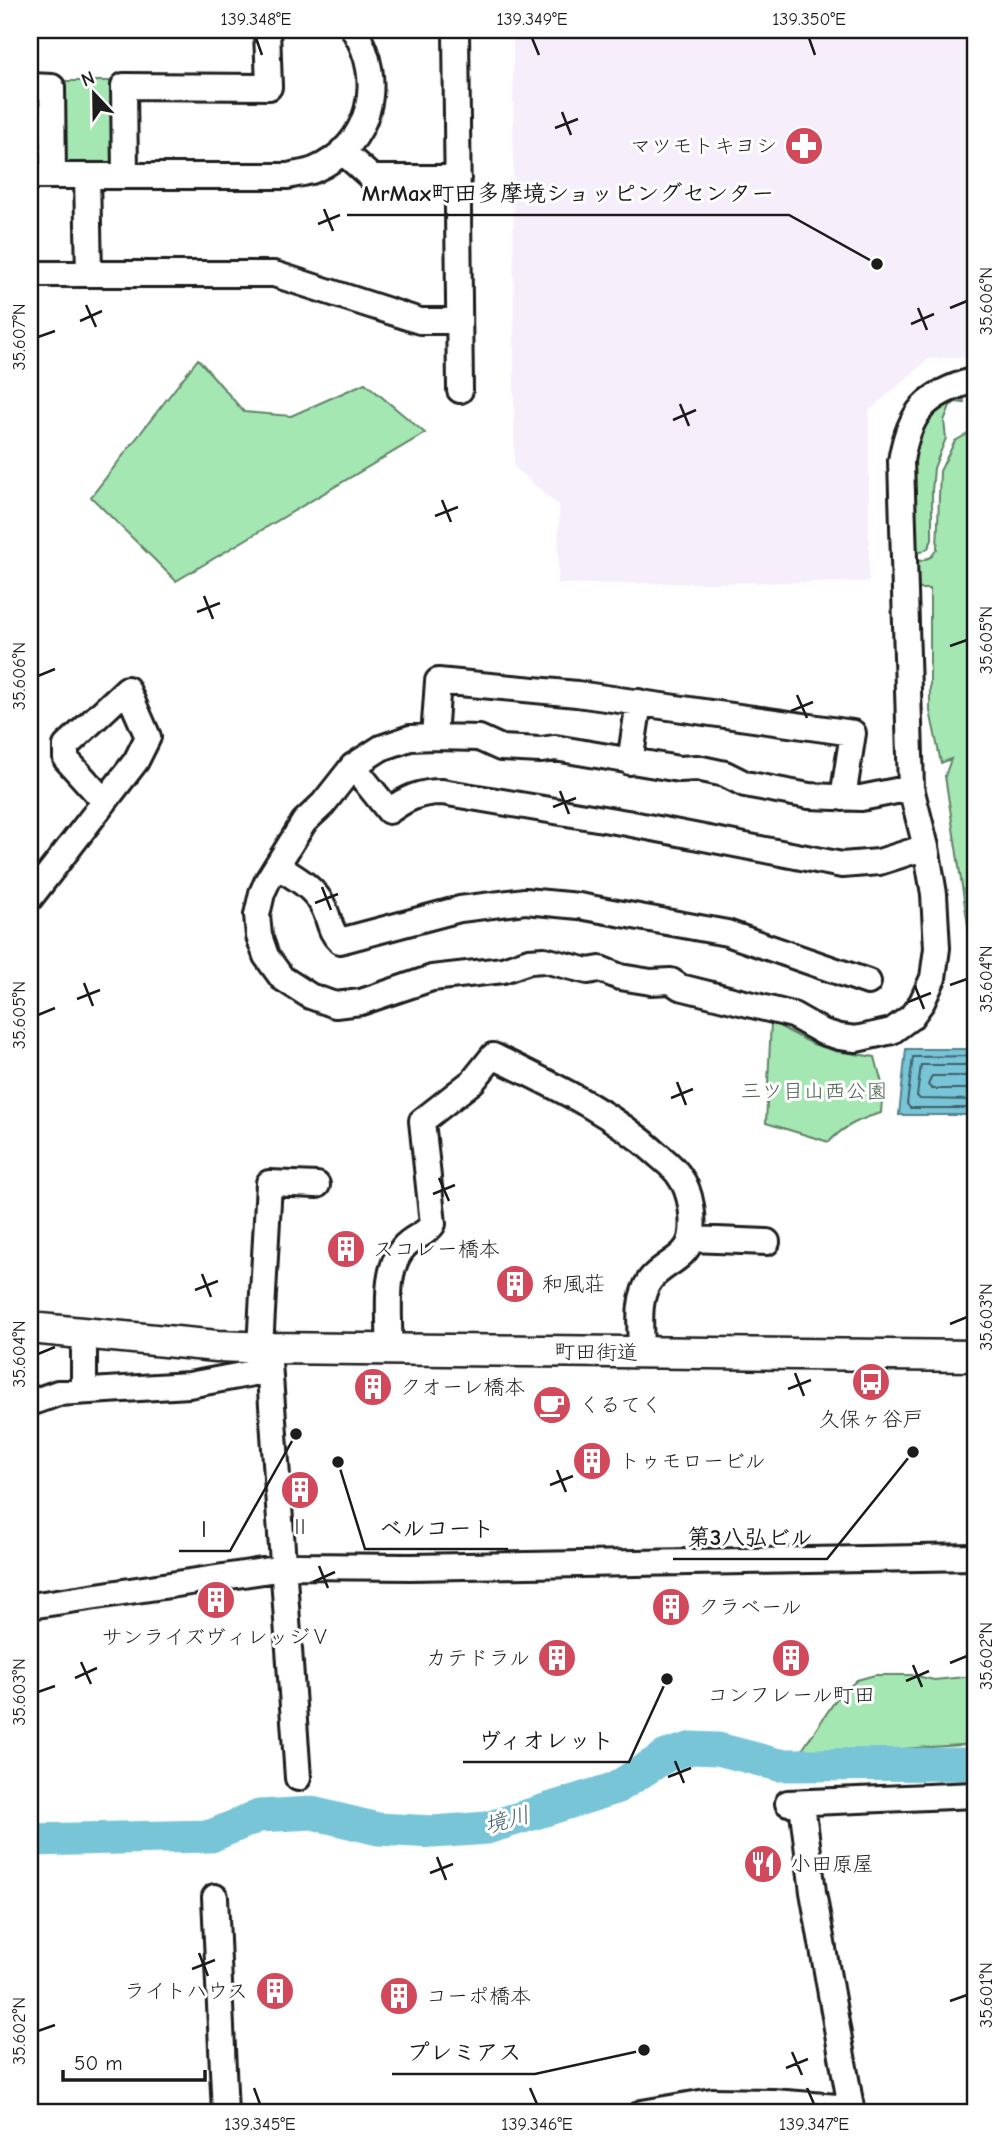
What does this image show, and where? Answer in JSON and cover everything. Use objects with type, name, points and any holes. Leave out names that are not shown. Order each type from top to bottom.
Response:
[{"type":"main road","name":"町田街道","points":[[30,1343],[84,1352],[216,1346]]},
{"type":"main road","name":"町田街道","points":[[30,1343],[216,1346],[266,1355],[389,1349],[975,1356]]},
{"type":"street","points":[[125,176],[124,86],[269,87],[267,30]]},
{"type":"street","points":[[30,86],[52,87],[41,176],[288,176],[312,171],[330,162],[359,131],[372,93],[371,68],[364,45],[355,30]]},
{"type":"street","points":[[456,30],[460,390]]},
{"type":"street","points":[[342,151],[372,178],[458,178]]},
{"type":"street","points":[[87,176],[89,274]]},
{"type":"street","points":[[30,274],[274,274],[420,321],[459,321]]},
{"type":"street","points":[[911,788],[861,798],[809,796],[746,784],[725,774],[697,768],[679,769],[555,748],[501,748],[479,738],[410,738],[381,748],[353,766],[323,804],[304,822],[262,894],[257,915],[259,936],[266,957],[282,978],[310,996],[335,1004],[361,1002],[432,978],[503,970],[529,961],[544,960],[588,971],[600,969],[620,977],[651,982],[671,981],[680,987],[793,1015],[823,1032],[840,1037],[856,1039],[892,1031],[911,1017],[922,1002],[933,978],[937,947],[934,894],[926,847],[911,788],[901,461],[908,428],[918,412],[951,387],[975,380]]},
{"type":"street","points":[[434,737],[438,681],[639,702],[853,733],[843,798]]},
{"type":"street","points":[[630,762],[639,702]]},
{"type":"street","points":[[353,766],[389,811],[409,797],[423,792],[442,792],[627,823],[842,865],[879,862],[926,847]]},
{"type":"street","points":[[30,898],[104,802]]},
{"type":"street","points":[[277,866],[313,891],[324,908],[332,934],[340,941],[460,909],[525,901],[579,906],[727,933],[868,982]]},
{"type":"street","points":[[389,1349],[391,1280],[395,1259],[411,1240],[428,1231],[433,1224],[422,1121],[473,1081],[493,1056],[562,1090],[622,1126],[662,1158],[681,1178],[689,1200],[691,1239],[685,1252],[651,1279],[644,1292],[640,1353]]},
{"type":"street","points":[[298,1778],[266,1355],[269,1183],[305,1179]]},
{"type":"street","points":[[691,1239],[767,1242]]},
{"type":"street","points":[[84,1352],[84,1390]]},
{"type":"street","points":[[30,1402],[58,1393],[84,1390],[189,1385],[266,1355]]},
{"type":"street","points":[[30,1606],[282,1567],[507,1566],[975,1557]]},
{"type":"street","points":[[642,2113],[712,2101],[773,2102],[851,2111],[795,1804],[975,1795]]},
{"type":"street","points":[[215,1897],[225,2113]]},
{"type":"shaded area","points":[[513,30],[975,30],[975,357],[929,359],[869,411],[869,582],[558,584],[559,506],[514,467]]},
{"type":"green space","points":[[60,81],[114,81],[115,158],[109,165],[64,164]]},
{"type":"green space","points":[[198,359],[244,412],[291,416],[365,383],[425,433],[176,581],[91,497]]},
{"type":"green space","points":[[963,393],[964,403],[956,402],[950,406],[944,421],[946,438],[934,468],[932,540],[928,548],[921,552],[914,551],[910,479],[915,443],[930,414]]},
{"type":"green space","points":[[975,424],[975,933],[969,932],[945,776],[951,759],[941,763],[930,711],[930,589],[918,589],[914,584],[912,564],[931,557],[937,549],[940,471],[955,441],[971,432]]},
{"type":"green space","name":"三ツ目山西公園","points":[[771,1022],[813,1044],[835,1051],[875,1057],[883,1087],[881,1113],[853,1124],[829,1142],[766,1123]]},
{"type":"green space","points":[[875,1675],[913,1675],[934,1680],[975,1676],[975,1744],[798,1756],[837,1698],[857,1680]]},
{"type":"water","points":[[906,1049],[975,1049],[975,1115],[899,1115]]},
{"type":"waterway","name":"境川","points":[[30,1840],[211,1836],[259,1816],[312,1813],[378,1829],[433,1832],[487,1828],[616,1788],[666,1756],[692,1748],[718,1749],[779,1765],[975,1764]]},
{"type":"place","name":"マツモトキヨシ","points":[[804,146]]},
{"type":"place","name":"MrMax町田多摩境ショッピングセンター","points":[[877,264]]},
{"type":"place","name":"スコレー橋本","points":[[346,1249]]},
{"type":"place","name":"和風荘","points":[[515,1284]]},
{"type":"place","name":"久保ヶ谷戸","points":[[871,1382]]},
{"type":"place","name":"クオーレ橋本","points":[[373,1387]]},
{"type":"place","name":"くるてく","points":[[552,1405]]},
{"type":"place","name":"Ⅰ","points":[[296,1434]]},
{"type":"place","name":"第3八弘ビル","points":[[913,1452]]},
{"type":"place","name":"トゥモロービル","points":[[592,1461]]},
{"type":"place","name":"ベルコート","points":[[338,1462]]},
{"type":"place","name":"Ⅱ","points":[[300,1490]]},
{"type":"place","name":"サンライズヴィレッジⅤ","points":[[216,1600]]},
{"type":"place","name":"クラベール","points":[[671,1607]]},
{"type":"place","name":"カテドラル","points":[[557,1658]]},
{"type":"place","name":"コンフレール町田","points":[[791,1658]]},
{"type":"place","name":"ヴィオレット","points":[[667,1679]]},
{"type":"place","name":"小田原屋","points":[[763,1864]]},
{"type":"place","name":"ライトハウス","points":[[275,1991]]},
{"type":"place","name":"コーポ橋本","points":[[399,1996]]},
{"type":"place","name":"プレミアス","points":[[644,2050]]}]
